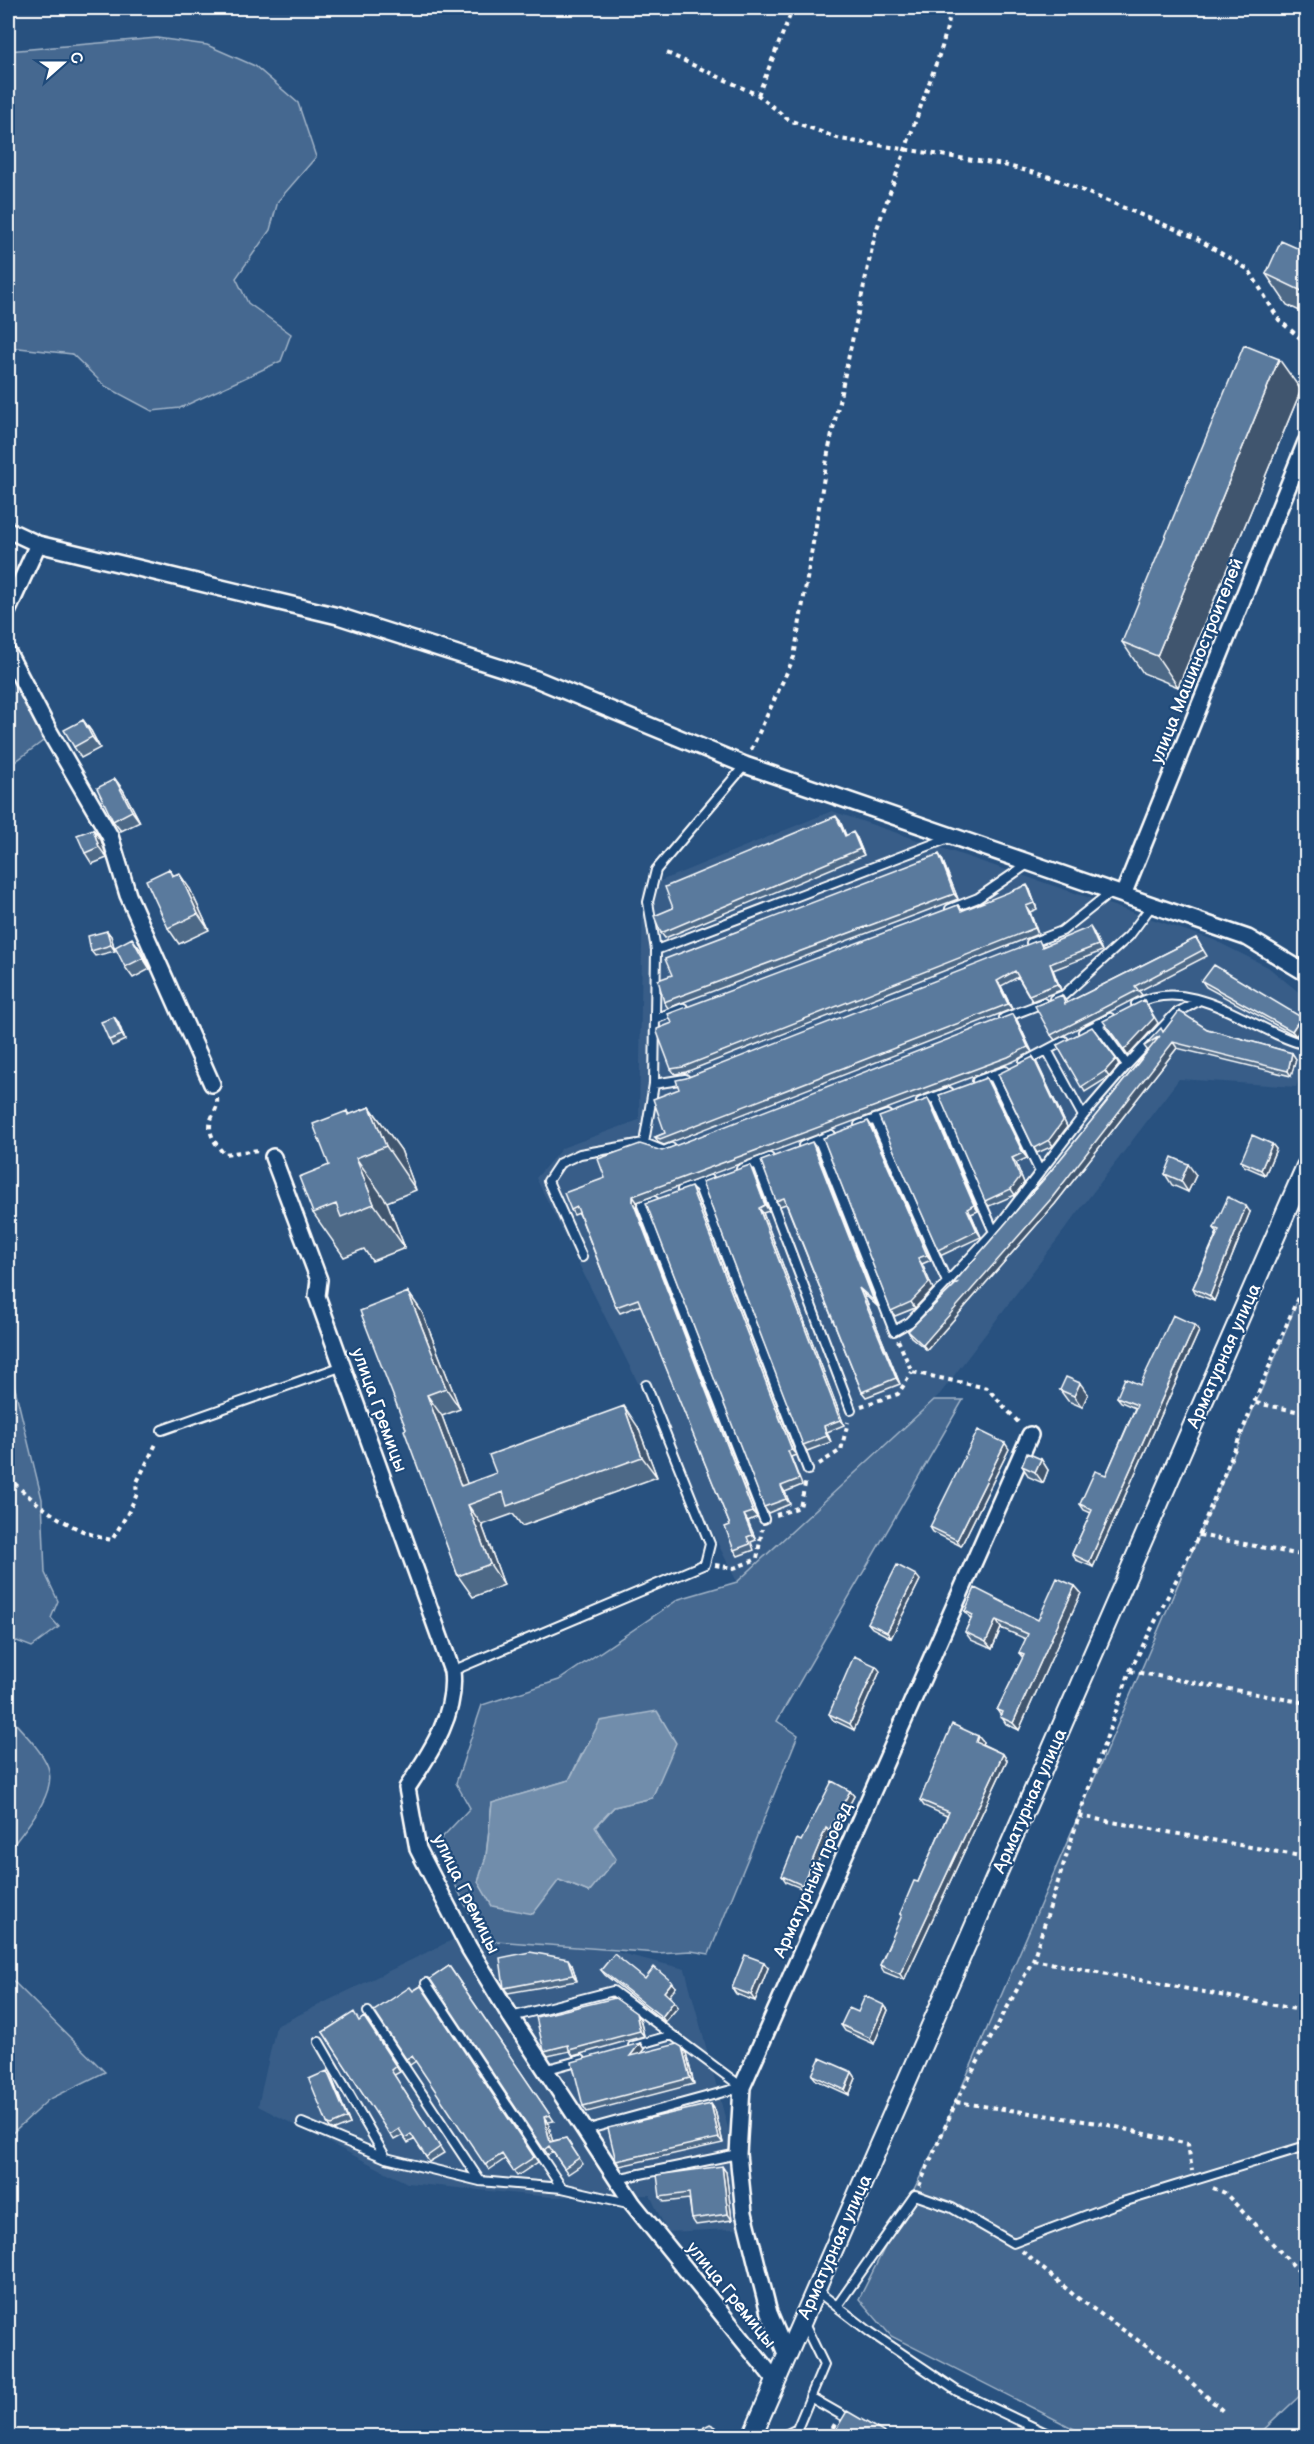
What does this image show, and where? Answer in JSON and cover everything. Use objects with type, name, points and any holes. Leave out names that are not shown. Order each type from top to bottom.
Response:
[{"type":"street","name":"улица Машиностроителей","points":[[1117,894],[1306,442]]},
{"type":"street","points":[[8,530],[38,544],[338,616],[536,679],[745,765],[1248,938],[1306,973]]},
{"type":"street","points":[[8,610],[38,544]]},
{"type":"street","points":[[8,653],[49,731],[110,836],[128,895],[212,1084]]},
{"type":"street","name":"улица Гремицы","points":[[273,1157],[319,1280],[317,1296],[452,1671],[454,1688],[446,1717],[432,1751],[407,1788],[418,1849],[469,1948],[544,2070],[616,2179],[633,2204],[776,2381]]},
{"type":"street","name":"Арматурная улица","points":[[752,2436],[1306,1166]]},
{"type":"street","name":"Арматурный проезд","points":[[788,2356],[769,2313],[744,2213],[738,2154],[742,2087],[1030,1435]]},
{"type":"lane","points":[[644,1143],[654,1084],[656,950],[648,902],[656,870],[745,765]]},
{"type":"lane","points":[[656,950],[952,837]]},
{"type":"lane","points":[[945,911],[978,898],[1029,863]]},
{"type":"lane","points":[[1018,948],[1062,931],[1117,894]]},
{"type":"lane","points":[[997,1021],[1064,995],[1129,936],[1152,905]]},
{"type":"lane","points":[[1128,1008],[1149,998],[1186,997],[1225,1009],[1290,1041],[1306,1045]]},
{"type":"lane","points":[[819,1140],[894,1331],[910,1322],[994,1233],[1083,1116],[1127,1065],[1175,1014],[1198,1001]]},
{"type":"lane","points":[[655,1018],[688,1006]]},
{"type":"lane","points":[[964,1086],[993,1076],[1118,1014]]},
{"type":"lane","points":[[1097,1024],[1127,1065]]},
{"type":"lane","points":[[1047,1050],[1083,1116]]},
{"type":"lane","points":[[654,1084],[699,1074]]},
{"type":"lane","points":[[993,1076],[1040,1172]]},
{"type":"lane","points":[[915,1104],[954,1090]]},
{"type":"lane","points":[[935,1097],[994,1233]]},
{"type":"lane","points":[[852,1127],[895,1112]]},
{"type":"lane","points":[[874,1119],[947,1282]]},
{"type":"lane","points":[[798,1147],[841,1131]]},
{"type":"lane","points":[[582,1257],[548,1181],[560,1163],[579,1155],[644,1143],[664,1151],[675,1147]]},
{"type":"lane","points":[[727,1173],[777,1155]]},
{"type":"lane","points":[[757,1163],[851,1410]]},
{"type":"lane","points":[[670,1194],[718,1177]]},
{"type":"lane","points":[[698,1184],[808,1470]]},
{"type":"lane","points":[[661,1198],[642,1205],[764,1519]]},
{"type":"lane","points":[[162,1430],[343,1366]]},
{"type":"lane","points":[[452,1671],[705,1564],[710,1544],[646,1385]]},
{"type":"lane","points":[[426,1983],[562,2188]]},
{"type":"lane","points":[[511,2018],[613,1991],[742,2087]]},
{"type":"lane","points":[[368,2012],[480,2181]]},
{"type":"lane","points":[[629,2047],[672,2035]]},
{"type":"lane","points":[[319,2042],[386,2158]]},
{"type":"lane","points":[[544,2070],[586,2058]]},
{"type":"lane","points":[[584,2131],[742,2087]]},
{"type":"lane","points":[[302,2123],[386,2158],[480,2181],[562,2188],[633,2204]]},
{"type":"lane","points":[[837,2307],[915,2195],[952,2208],[1013,2242],[1116,2204],[1306,2146]]},
{"type":"lane","points":[[616,2179],[738,2154]]},
{"type":"lane","points":[[816,2290],[957,2391],[1052,2436]]},
{"type":"lane","points":[[783,2436],[797,2429],[824,2365],[802,2321]]},
{"type":"lane","points":[[810,2397],[860,2426]]},
{"type":"path","points":[[759,95],[793,8]]},
{"type":"path","points":[[745,765],[794,657],[828,453],[875,234],[942,46],[952,8]]},
{"type":"path","points":[[667,53],[759,95],[789,120],[840,139],[1004,165],[1050,177],[1194,237],[1249,270],[1279,320],[1306,343]]},
{"type":"path","points":[[212,1084],[218,1102],[210,1128],[214,1142],[224,1154],[255,1149],[273,1157]]},
{"type":"path","points":[[915,2195],[956,2102],[1033,1960],[1079,1816],[1130,1671],[1199,1534],[1256,1403],[1306,1278]]},
{"type":"path","points":[[894,1331],[912,1372],[987,1388],[1030,1435]]},
{"type":"path","points":[[1256,1403],[1306,1413]]},
{"type":"path","points":[[8,1477],[39,1503],[77,1529],[112,1540],[137,1494],[135,1484],[162,1430]]},
{"type":"path","points":[[1199,1534],[1306,1556]]},
{"type":"path","points":[[1130,1671],[1306,1703]]},
{"type":"path","points":[[1079,1816],[1306,1857]]},
{"type":"path","points":[[1033,1960],[1306,2011]]},
{"type":"path","points":[[956,2102],[1104,2124],[1188,2144],[1193,2181],[1225,2193],[1306,2279]]},
{"type":"path","points":[[1013,2242],[1075,2296],[1170,2363],[1225,2413]]},
{"type":"shaded area","points":[[157,38],[207,45],[255,66],[298,103],[316,157],[278,201],[270,230],[236,278],[248,303],[291,334],[281,361],[180,408],[152,411],[105,386],[72,354],[19,348],[8,350],[8,51]]},
{"type":"shaded area","points":[[8,668],[43,741],[8,767]]},
{"type":"shaded area","points":[[832,811],[1214,940],[1268,967],[1306,998],[1306,1056],[1296,1087],[1179,1079],[940,1394],[737,1582],[536,1178],[562,1148],[639,1120],[643,888]]},
{"type":"shaded area","points":[[1306,1278],[1306,2390],[1257,2436],[1088,2436],[891,2336],[859,2299],[943,2131],[1273,1363]]},
{"type":"shaded area","points":[[8,1360],[42,1499],[45,1573],[58,1601],[51,1618],[59,1627],[32,1647],[17,1641],[8,1645]]},
{"type":"shaded area","points":[[934,1400],[963,1400],[777,1721],[798,1735],[709,1954],[691,1951],[658,1953],[495,1941],[469,1912],[435,1845],[470,1808],[456,1783],[482,1705],[559,1680],[679,1599],[737,1582]],"holes":[[[582,1753],[652,1798],[614,1807],[595,1828],[589,1892],[559,1880],[479,1882],[486,1856],[492,1803],[569,1780]]]},
{"type":"shaded area","points":[[657,1711],[676,1743],[652,1798],[614,1807],[595,1827],[616,1859],[589,1892],[559,1880],[533,1914],[492,1906],[478,1882],[486,1856],[492,1803],[569,1780],[600,1721]]},
{"type":"shaded area","points":[[8,1715],[45,1760],[50,1778],[44,1800],[8,1852]]},
{"type":"shaded area","points":[[491,1921],[685,1969],[755,2228],[667,2232],[650,2195],[551,2197],[407,2183],[258,2106],[276,2026]]},
{"type":"shaded area","points":[[8,1976],[105,2072],[48,2100],[8,2137]]},
{"type":"building","points":[[1281,241],[1306,252],[1306,293],[1266,274]]},
{"type":"building","points":[[1244,345],[1279,359],[1157,656],[1122,642]]},
{"type":"building","points":[[83,720],[92,737],[74,747],[64,730]]},
{"type":"building","points":[[115,779],[132,811],[113,821],[97,788]]},
{"type":"building","points":[[836,816],[845,836],[853,832],[860,849],[661,933],[654,916],[673,908],[665,887]]},
{"type":"building","points":[[93,829],[99,847],[85,853],[77,835]]},
{"type":"building","points":[[939,854],[954,894],[664,1002],[658,980],[672,975],[665,959]]},
{"type":"building","points":[[169,869],[172,876],[179,873],[198,914],[168,928],[146,880]]},
{"type":"building","points":[[1027,885],[1034,903],[1026,906],[1035,928],[683,1067],[671,1069],[657,1032],[657,1029],[672,1023],[668,1014],[958,905],[961,911]]},
{"type":"building","points":[[1090,927],[1098,945],[1050,964],[1057,984],[1029,995],[1015,971],[997,981],[1008,1004],[660,1139],[655,1137],[665,1133],[653,1099],[679,1089],[676,1080],[1039,940],[1042,947]]},
{"type":"building","points":[[107,931],[111,945],[91,951],[88,936]]},
{"type":"building","points":[[132,938],[143,958],[125,967],[115,947]]},
{"type":"building","points":[[1196,938],[1203,950],[1135,986],[1138,990],[1051,1035],[1035,1006],[1062,995],[1065,1004]]},
{"type":"building","points":[[1214,965],[1301,1017],[1292,1031],[1202,981]]},
{"type":"building","points":[[1144,1000],[1154,1018],[1124,1050],[1103,1021]]},
{"type":"building","points":[[1179,1011],[1207,1029],[1292,1053],[1288,1071],[1173,1042],[1051,1199],[923,1345],[908,1331],[957,1283],[953,1284],[1050,1172],[1160,1036],[1144,1046],[1161,1028],[1163,1032]]},
{"type":"building","points":[[1013,1014],[1028,1047],[1008,1057],[633,1196],[633,1202],[753,1512],[744,1515],[752,1535],[747,1537],[750,1544],[734,1550],[725,1527],[730,1525],[638,1299],[616,1307],[577,1207],[571,1210],[564,1193],[605,1178],[598,1159],[640,1144],[662,1151]]},
{"type":"building","points":[[114,1017],[122,1035],[109,1040],[101,1022]]},
{"type":"building","points":[[1092,1027],[1116,1059],[1105,1071],[1081,1087],[1057,1045]]},
{"type":"building","points":[[1033,1057],[1063,1121],[1049,1140],[1034,1148],[998,1074]]},
{"type":"building","points":[[986,1078],[1023,1153],[1012,1158],[1020,1177],[1011,1189],[985,1201],[939,1095]]},
{"type":"building","points":[[928,1099],[974,1205],[967,1209],[977,1231],[938,1250],[879,1117]]},
{"type":"building","points":[[370,1107],[386,1146],[356,1158],[374,1204],[341,1217],[336,1204],[313,1213],[299,1177],[329,1165],[313,1124],[347,1111],[348,1115]]},
{"type":"building","points":[[868,1121],[927,1255],[918,1258],[929,1283],[911,1302],[891,1311],[823,1138]]},
{"type":"building","points":[[1252,1135],[1272,1144],[1261,1170],[1241,1161]]},
{"type":"building","points":[[812,1142],[874,1301],[859,1288],[896,1378],[862,1392],[784,1198],[776,1201],[761,1161]]},
{"type":"building","points":[[1172,1157],[1188,1164],[1181,1181],[1165,1174]]},
{"type":"building","points":[[750,1165],[765,1205],[759,1208],[840,1420],[824,1426],[827,1436],[803,1445],[702,1182]]},
{"type":"building","points":[[691,1187],[792,1450],[788,1451],[799,1479],[781,1486],[786,1499],[764,1507],[646,1203]]},
{"type":"building","points":[[1228,1197],[1246,1206],[1210,1296],[1193,1288],[1219,1230],[1214,1228]]},
{"type":"building","points":[[408,1292],[446,1388],[427,1395],[461,1486],[496,1473],[489,1455],[624,1406],[642,1457],[507,1506],[503,1492],[468,1505],[490,1564],[458,1576],[404,1430],[406,1429],[360,1311]]},
{"type":"building","points":[[1173,1315],[1195,1325],[1089,1562],[1072,1554],[1092,1510],[1080,1504],[1095,1471],[1106,1475],[1137,1405],[1117,1397],[1125,1378],[1140,1385]]},
{"type":"building","points":[[1066,1377],[1080,1383],[1074,1396],[1060,1390]]},
{"type":"building","points":[[978,1430],[1005,1443],[957,1540],[930,1527]]},
{"type":"building","points":[[1027,1453],[1041,1459],[1035,1472],[1022,1466]]},
{"type":"building","points":[[897,1565],[916,1575],[887,1632],[868,1623]]},
{"type":"building","points":[[1057,1578],[1075,1586],[1013,1723],[1000,1717],[1002,1712],[997,1710],[1024,1655],[1019,1653],[1028,1634],[996,1620],[986,1642],[965,1632],[973,1615],[965,1611],[975,1588],[1038,1620]]},
{"type":"building","points":[[854,1656],[876,1666],[850,1724],[829,1714]]},
{"type":"building","points":[[952,1724],[978,1736],[976,1742],[1003,1754],[900,1974],[880,1965],[914,1881],[918,1882],[949,1812],[920,1800]]},
{"type":"building","points":[[832,1781],[850,1791],[829,1830],[826,1828],[802,1885],[782,1876],[797,1839],[801,1841]]},
{"type":"building","points":[[530,1952],[568,1959],[573,1975],[504,1988],[500,1958]]},
{"type":"building","points":[[614,1954],[645,1979],[654,1967],[672,1982],[664,1992],[674,2001],[662,2017],[601,1970]]},
{"type":"building","points":[[745,1955],[764,1962],[751,1995],[732,1988]]},
{"type":"building","points":[[449,1966],[550,2115],[544,2117],[550,2142],[566,2138],[579,2158],[564,2168],[549,2146],[544,2150],[430,1979]]},
{"type":"building","points":[[421,1986],[534,2157],[513,2171],[502,2154],[485,2165],[412,2056],[406,2059],[374,2011],[410,1987],[413,1991]]},
{"type":"building","points":[[865,1996],[884,2005],[870,2038],[841,2025],[849,2008],[858,2012]]},
{"type":"building","points":[[615,1998],[636,2013],[640,2031],[569,2050],[568,2045],[544,2051],[536,2017]]},
{"type":"building","points":[[354,2012],[359,2021],[364,2017],[396,2066],[391,2070],[440,2147],[426,2157],[411,2134],[405,2138],[399,2129],[390,2135],[323,2032]]},
{"type":"building","points":[[640,2043],[630,2056],[677,2044],[682,2047],[690,2078],[583,2106],[572,2062]]},
{"type":"building","points":[[820,2058],[852,2072],[845,2090],[812,2075]]},
{"type":"building","points":[[327,2071],[347,2118],[331,2125],[327,2123],[309,2079]]},
{"type":"building","points":[[711,2104],[719,2138],[616,2161],[608,2128]]},
{"type":"building","points":[[722,2166],[728,2214],[692,2219],[689,2193],[660,2197],[657,2175]]},
{"type":"building","points":[[847,2411],[890,2436],[832,2436]]},
{"type":"building","points":[[710,2424],[716,2427],[719,2434],[702,2436],[704,2427]]}]
